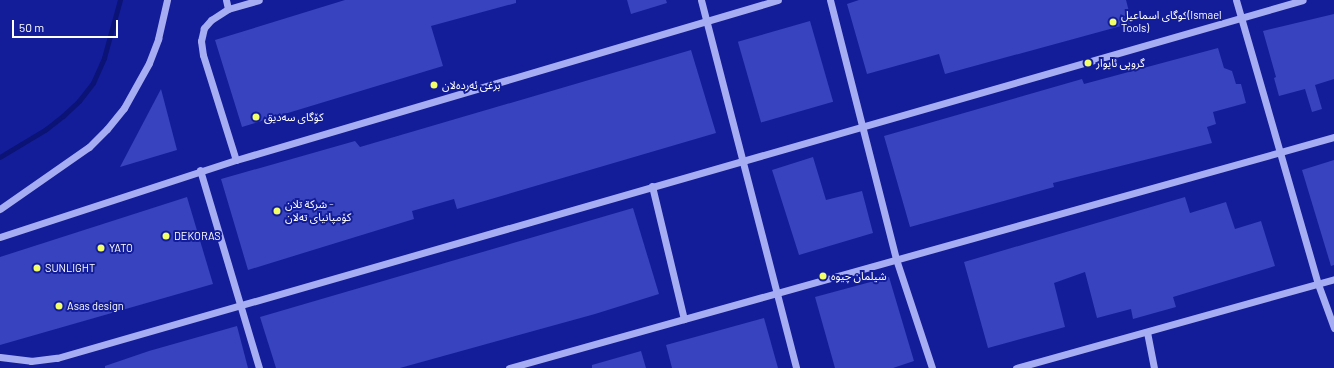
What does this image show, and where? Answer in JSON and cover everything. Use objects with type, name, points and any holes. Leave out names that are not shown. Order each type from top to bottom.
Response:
[{"type":"street","points":[[0,209],[89,147],[107,129],[124,108],[149,63],[158,38],[167,0]]},
{"type":"street","points":[[226,0],[228,9]]},
{"type":"street","points":[[236,160],[203,56],[201,41],[204,28],[211,20],[228,9],[259,0]]},
{"type":"street","points":[[701,0],[796,368]]},
{"type":"street","points":[[0,237],[200,170],[778,0]]},
{"type":"street","points":[[830,0],[896,259],[932,368]]},
{"type":"street","points":[[1236,0],[1318,284],[1334,328]]},
{"type":"street","points":[[0,356],[31,361],[57,358],[1303,0]]},
{"type":"street","points":[[508,368],[1334,137]]},
{"type":"street","points":[[200,170],[259,368]]},
{"type":"street","points":[[652,186],[684,319]]},
{"type":"street","points":[[1016,368],[1334,279]]},
{"type":"street","points":[[1147,332],[1154,368]]},
{"type":"building","points":[[345,0],[516,0],[516,3],[431,26],[443,66],[242,127],[215,40]]},
{"type":"building","points":[[627,0],[666,0],[667,3],[631,14]]},
{"type":"building","points":[[859,0],[1126,0],[1132,23],[945,74],[939,54],[867,74],[847,4]]},
{"type":"building","points":[[1334,14],[1334,79],[1315,85],[1322,109],[1312,112],[1305,89],[1279,96],[1274,78],[1276,77],[1263,31]]},
{"type":"building","points":[[810,21],[833,102],[761,122],[738,42]]},
{"type":"building","points":[[1218,48],[1224,68],[1232,71],[1236,84],[1241,84],[1246,103],[1213,112],[1216,124],[1207,127],[1212,143],[1053,183],[1054,187],[910,227],[884,136],[1082,79],[1084,84]]},
{"type":"building","points":[[691,50],[716,133],[457,209],[454,199],[412,211],[414,219],[248,270],[221,179],[355,141],[360,147]]},
{"type":"building","points":[[161,89],[177,150],[120,167]]},
{"type":"building","points":[[813,157],[826,200],[862,191],[873,233],[799,255],[772,170]]},
{"type":"building","points":[[1334,160],[1334,265],[1331,266],[1302,170]]},
{"type":"building","points":[[187,197],[213,284],[0,345],[0,257]]},
{"type":"building","points":[[1185,197],[1190,213],[1226,202],[1235,229],[1261,221],[1275,266],[1173,297],[1176,307],[1133,319],[1131,309],[1097,318],[1085,272],[1054,283],[1065,327],[988,348],[964,262]]},
{"type":"building","points":[[633,208],[659,294],[595,314],[400,368],[276,368],[260,317]]},
{"type":"building","points":[[889,277],[914,361],[893,368],[835,368],[815,297]]},
{"type":"building","points":[[764,318],[778,368],[672,368],[666,345]]},
{"type":"building","points":[[237,326],[248,368],[105,368],[105,366],[149,351]]},
{"type":"building","points":[[641,351],[646,368],[592,368],[592,365]]},
{"type":"waterway","points":[[0,157],[45,130],[63,116],[79,101],[93,83],[104,58],[120,0]]},
{"type":"place","name":"كوگای اسماعیل(Ismael Tools)","points":[[1113,22]]},
{"type":"place","name":"گروپى ئايوار","points":[[1088,63]]},
{"type":"place","name":"برغی ئەردەلان","points":[[434,85]]},
{"type":"place","name":"کۆگای سەدیق","points":[[256,117]]},
{"type":"place","name":"شركة تلان - کۆمپانیای تەلان","points":[[277,211]]},
{"type":"place","name":"DEKORAS","points":[[166,236]]},
{"type":"place","name":"YATO","points":[[101,248]]},
{"type":"place","name":"SUNLIGHT","points":[[37,268]]},
{"type":"place","name":"شيلمان چیوه","points":[[823,276]]},
{"type":"place","name":"Asas design","points":[[59,306]]}]
